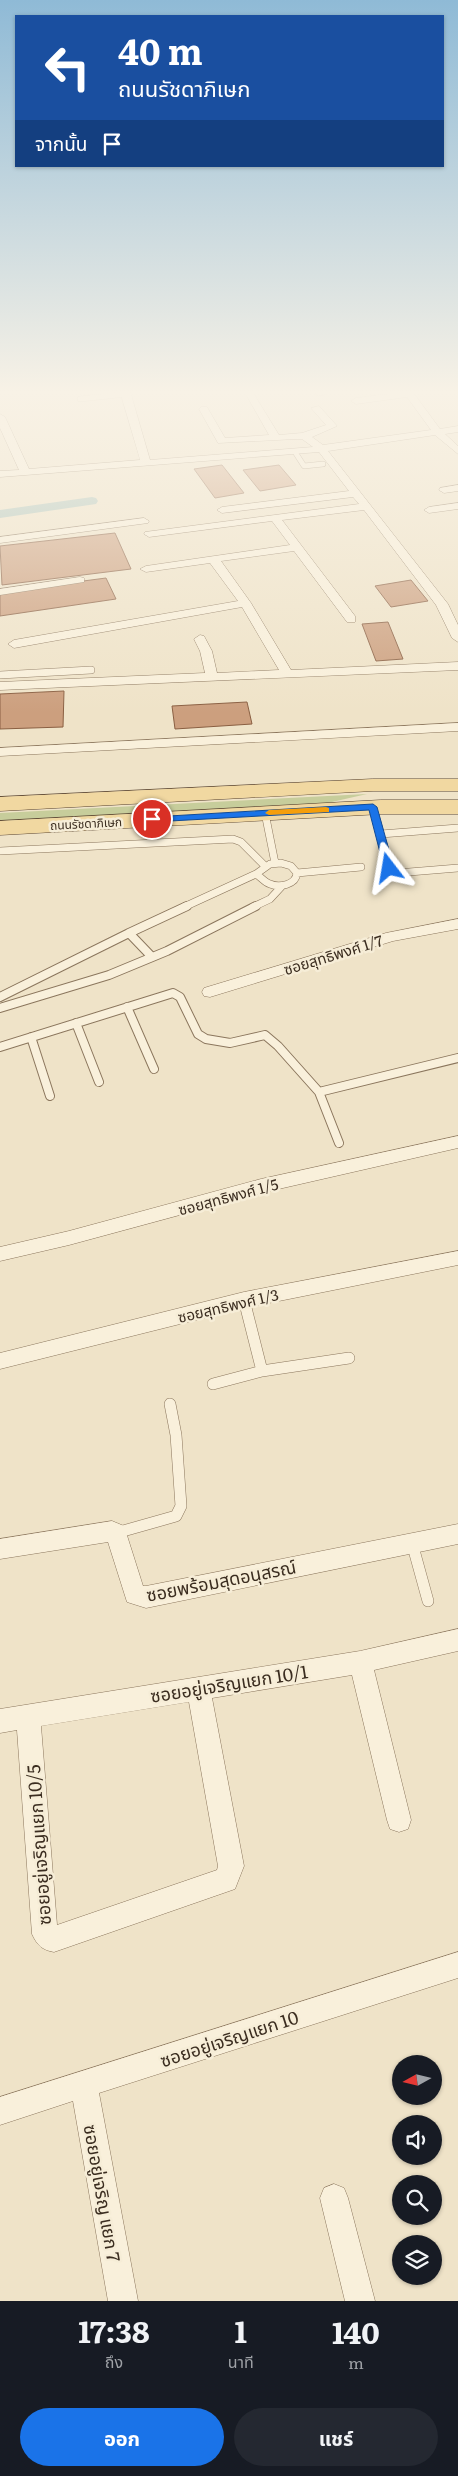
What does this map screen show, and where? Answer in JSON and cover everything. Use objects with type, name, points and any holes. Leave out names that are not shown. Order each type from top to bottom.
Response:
[{"type":"main road","name":"ถนนรัชดาภิเษก","points":[[0,804],[373,784],[458,775]]},
{"type":"main road","name":"ถนนรัชดาภิเษก","points":[[373,784],[458,785]]},
{"type":"main road","name":"ถนนรัชดาภิเษก","points":[[377,807],[458,795]]},
{"type":"main road","name":"ถนนรัชดาภิเษก","points":[[0,828],[377,807],[458,807]]},
{"type":"street","points":[[222,510],[309,498]]},
{"type":"street","points":[[361,498],[442,604],[458,638]]},
{"type":"street","points":[[149,534],[368,506]]},
{"type":"street","points":[[429,510],[458,507]]},
{"type":"street","points":[[276,519],[351,619]]},
{"type":"street","points":[[0,540],[144,521]]},
{"type":"street","points":[[146,569],[297,546]]},
{"type":"street","points":[[213,559],[245,603],[286,672]]},
{"type":"street","points":[[0,592],[80,580]]},
{"type":"street","points":[[14,644],[245,603]]},
{"type":"street","points":[[200,639],[206,651],[212,676]]},
{"type":"street","points":[[0,686],[286,672],[458,666]]},
{"type":"street","points":[[0,752],[458,727]]},
{"type":"street","name":"ซอยสุทธิพงศ์ 1/7","points":[[210,992],[391,936],[458,924]]},
{"type":"street","name":"ซอยสุทธิพงศ์ 1/5","points":[[0,1254],[69,1238],[260,1186],[458,1142]]},
{"type":"street","name":"ซอยสุทธิพงศ์ 1/3","points":[[0,1361],[244,1300],[458,1258]]},
{"type":"street","points":[[0,1549],[112,1531],[116,1533]]},
{"type":"street","name":"ซอยพร้อมสุดอนุสรณ์","points":[[116,1533],[136,1595],[146,1597],[458,1534]]},
{"type":"street","name":"ซอยอยู่เจริญแยก 10/1","points":[[0,1721],[198,1687],[360,1662],[458,1640]]},
{"type":"street","points":[[360,1662],[399,1820]]},
{"type":"street","name":"ซอยอยู่เจริญแยก 10/5","points":[[28,1716],[45,1934],[49,1938],[54,1939],[226,1880],[231,1866],[198,1687]]},
{"type":"street","name":"ซอยอยู่เจริญแยก 10","points":[[0,2111],[458,1965]]},
{"type":"street","name":"ซอยอยู่เจริญ แยก 7","points":[[84,2085],[123,2301]]},
{"type":"street","points":[[334,2198],[360,2301]]},
{"type":"lane","points":[[0,675],[91,670]]},
{"type":"lane","points":[[377,807],[389,868],[393,872],[458,868]]},
{"type":"lane","points":[[265,813],[275,863]]},
{"type":"lane","points":[[381,834],[458,828]]},
{"type":"lane","points":[[0,851],[232,839],[241,842],[265,866]]},
{"type":"lane","points":[[0,997],[256,874],[265,866],[275,863],[287,864],[297,872],[361,867]]},
{"type":"lane","points":[[0,1008],[109,975],[152,957],[270,899],[282,886],[294,881],[297,872]]},
{"type":"lane","points":[[256,874],[267,884],[282,886]]},
{"type":"lane","points":[[129,934],[152,957]]},
{"type":"lane","points":[[0,1047],[173,993],[176,994],[185,1006],[198,1034],[212,1043],[223,1044],[265,1035],[278,1046],[319,1092],[339,1143]]},
{"type":"lane","points":[[127,1007],[154,1069]]},
{"type":"lane","points":[[76,1023],[99,1082]]},
{"type":"lane","points":[[31,1037],[50,1096]]},
{"type":"lane","points":[[319,1092],[458,1058]]},
{"type":"lane","points":[[244,1300],[262,1371]]},
{"type":"lane","points":[[213,1384],[262,1371],[349,1358]]},
{"type":"lane","points":[[116,1533],[176,1516],[182,1506],[176,1434],[170,1404]]},
{"type":"lane","points":[[412,1543],[428,1601]]},
{"type":"green space","points":[[367,794],[310,807],[0,821],[0,813]]},
{"type":"building","points":[[115,533],[131,569],[2,585],[0,546]]},
{"type":"building","points":[[106,578],[116,599],[0,616],[0,592]]},
{"type":"building","points":[[411,580],[428,601],[391,607],[375,586]]},
{"type":"building","points":[[388,622],[403,659],[376,661],[362,624]]},
{"type":"building","points":[[64,691],[63,727],[0,729],[0,694]]},
{"type":"building","points":[[247,702],[252,724],[175,729],[172,706]]},
{"type":"waterway","points":[[0,514],[92,501]]},
{"type":"slow traffic","points":[[269,813],[326,810]]},
{"type":"route","points":[[152,819],[373,807],[389,868]]}]
